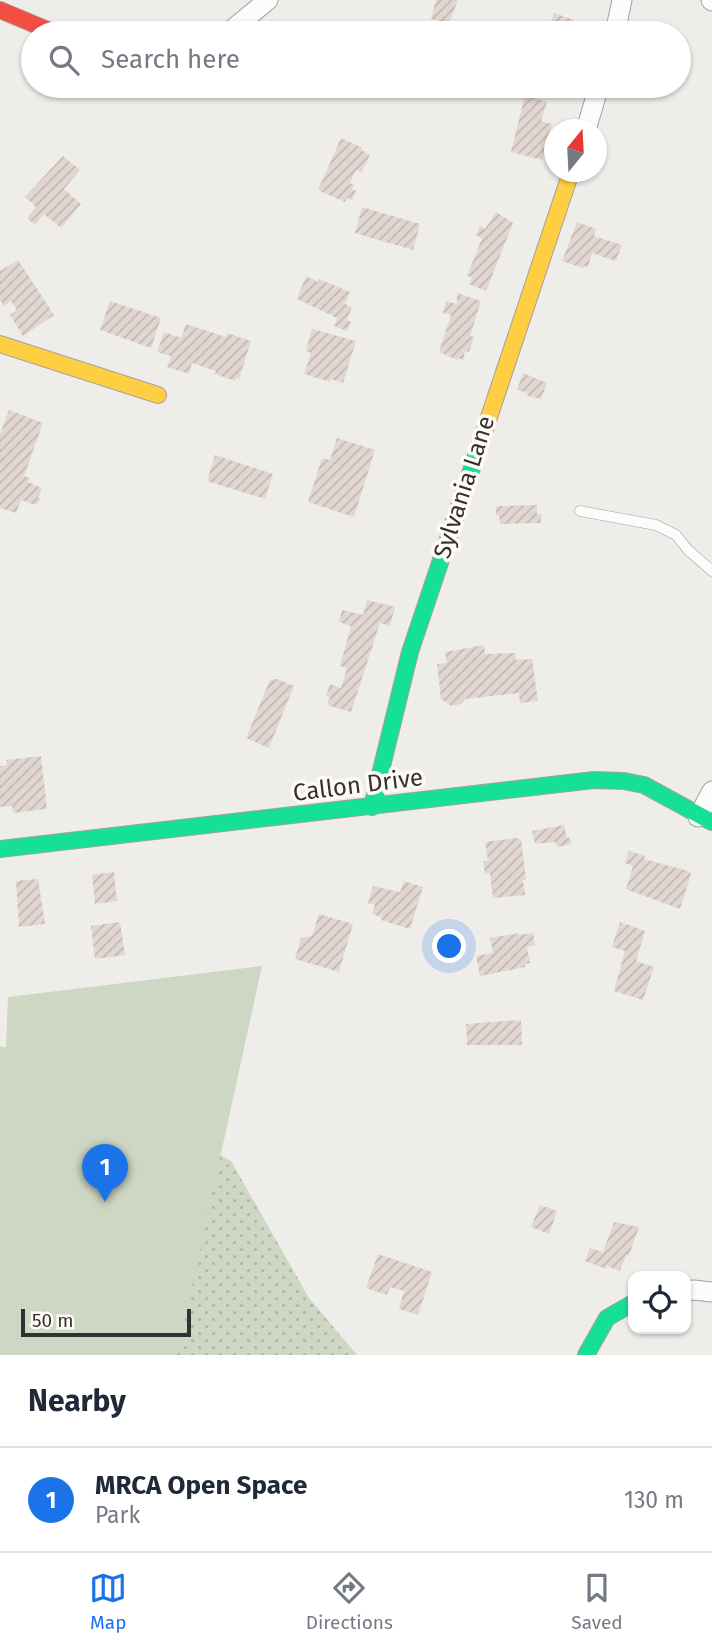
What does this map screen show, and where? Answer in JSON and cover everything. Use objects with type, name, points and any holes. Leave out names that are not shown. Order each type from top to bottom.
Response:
[{"type":"street","points":[[243,21],[268,0]]},
{"type":"street","points":[[618,21],[622,0]]},
{"type":"street","points":[[0,10],[26,21]]},
{"type":"street","points":[[589,119],[595,98]]},
{"type":"street","name":"Sylvania Lane","points":[[372,807],[410,652],[568,182]]},
{"type":"street","points":[[0,344],[158,395]]},
{"type":"street","name":"Callon Drive","points":[[0,849],[594,780],[634,782],[669,797],[705,820]]},
{"type":"street","points":[[705,820],[712,791]]},
{"type":"street","points":[[691,1291],[712,1292]]},
{"type":"street","points":[[586,1355],[607,1318],[628,1306]]},
{"type":"lane","points":[[580,511],[656,525],[676,535],[688,550],[712,571]]},
{"type":"green space","points":[[262,966],[177,1355],[0,1355],[0,1050],[6,1049],[8,997]]},
{"type":"green space","points":[[0,1046],[24,1053],[231,1161],[309,1298],[357,1355],[0,1355]]},
{"type":"building","points":[[436,0],[458,0],[450,21],[431,19]]},
{"type":"building","points":[[554,13],[574,20],[574,21],[551,21]]},
{"type":"building","points":[[524,98],[547,102],[541,121],[544,122],[542,160],[511,152]]},
{"type":"building","points":[[341,138],[370,155],[361,173],[356,170],[350,183],[356,191],[352,200],[347,198],[345,202],[318,190]]},
{"type":"building","points":[[63,156],[80,170],[64,189],[81,204],[61,228],[44,214],[35,225],[27,218],[36,207],[25,197]]},
{"type":"building","points":[[362,207],[420,224],[413,250],[355,233]]},
{"type":"building","points":[[496,212],[513,223],[486,291],[469,284],[472,277],[467,276],[482,238],[476,235],[480,226],[485,229]]},
{"type":"building","points":[[577,222],[596,229],[594,236],[622,245],[616,261],[592,253],[588,267],[562,261]]},
{"type":"building","points":[[18,260],[54,315],[23,336],[10,315],[17,310],[11,301],[4,306],[0,300],[0,271]]},
{"type":"building","points":[[306,276],[350,292],[345,304],[352,307],[347,320],[351,322],[347,331],[334,326],[337,318],[297,299]]},
{"type":"building","points":[[457,293],[481,301],[470,336],[474,337],[463,360],[439,352],[451,315],[443,313],[446,301],[457,304]]},
{"type":"building","points":[[110,301],[161,318],[151,348],[100,330]]},
{"type":"building","points":[[186,324],[226,337],[227,333],[251,341],[239,379],[236,378],[235,381],[192,363],[189,374],[167,367],[171,356],[157,352],[164,332],[181,338]]},
{"type":"building","points":[[312,329],[356,341],[343,383],[304,374],[311,353],[306,351]]},
{"type":"building","points":[[523,373],[547,383],[541,399],[527,396],[528,393],[517,390]]},
{"type":"building","points":[[9,410],[43,423],[24,476],[30,478],[28,482],[42,488],[38,498],[41,499],[35,505],[21,500],[16,513],[0,508],[0,434]]},
{"type":"building","points":[[337,438],[375,450],[354,517],[308,502],[322,458],[330,460]]},
{"type":"building","points":[[215,455],[273,474],[265,499],[207,481]]},
{"type":"building","points":[[537,505],[541,523],[500,524],[499,515],[496,515],[496,506]]},
{"type":"building","points":[[367,600],[395,607],[390,626],[380,623],[351,712],[327,705],[330,697],[326,696],[330,684],[341,688],[347,668],[340,666],[351,626],[339,622],[342,610],[363,615]]},
{"type":"building","points":[[484,645],[485,654],[515,653],[516,660],[532,659],[538,701],[520,703],[519,693],[465,699],[461,704],[451,706],[441,699],[437,664],[447,663],[445,652]]},
{"type":"building","points":[[277,679],[294,686],[269,748],[246,738],[270,680]]},
{"type":"building","points":[[41,756],[47,809],[13,813],[12,806],[0,807],[0,766],[7,765],[6,760]]},
{"type":"building","points":[[564,825],[571,844],[557,847],[556,842],[535,844],[532,831]]},
{"type":"building","points":[[521,839],[525,895],[493,898],[490,873],[485,874],[483,861],[488,861],[485,842]]},
{"type":"building","points":[[629,851],[645,856],[644,859],[689,871],[691,874],[680,909],[626,889],[633,866],[625,863]]},
{"type":"building","points":[[114,872],[117,901],[95,904],[92,875]]},
{"type":"building","points":[[38,879],[45,924],[19,927],[16,881]]},
{"type":"building","points":[[404,881],[423,887],[410,929],[381,920],[381,917],[372,914],[375,905],[368,903],[373,886],[400,892]]},
{"type":"building","points":[[319,914],[353,924],[339,972],[295,959],[301,938],[312,936]]},
{"type":"building","points":[[120,922],[125,955],[95,959],[91,926]]},
{"type":"building","points":[[620,922],[645,931],[636,961],[654,967],[643,1000],[614,991],[625,951],[612,947]]},
{"type":"building","points":[[533,933],[535,945],[527,947],[530,963],[525,964],[525,967],[480,976],[476,956],[493,953],[490,938]]},
{"type":"building","points":[[521,1020],[522,1045],[467,1045],[466,1024]]},
{"type":"building","points":[[540,1205],[557,1211],[549,1234],[531,1227]]},
{"type":"building","points":[[614,1222],[639,1227],[629,1256],[626,1255],[620,1271],[585,1261],[590,1248],[603,1252]]},
{"type":"building","points":[[378,1254],[432,1272],[418,1315],[399,1309],[404,1291],[390,1287],[387,1295],[366,1288]]},
{"type":"traffic: fast","points":[[372,807],[410,652],[478,450]]},
{"type":"traffic: fast","points":[[0,849],[594,780],[644,785],[712,822]]},
{"type":"traffic: fast","points":[[586,1355],[607,1318],[628,1306]]},
{"type":"traffic: slow","points":[[478,450],[568,182]]},
{"type":"traffic: slow","points":[[0,344],[158,395]]},
{"type":"traffic: jam","points":[[0,10],[26,21]]},
{"type":"place","name":"MRCA Open Space","points":[[105,1202]]}]
